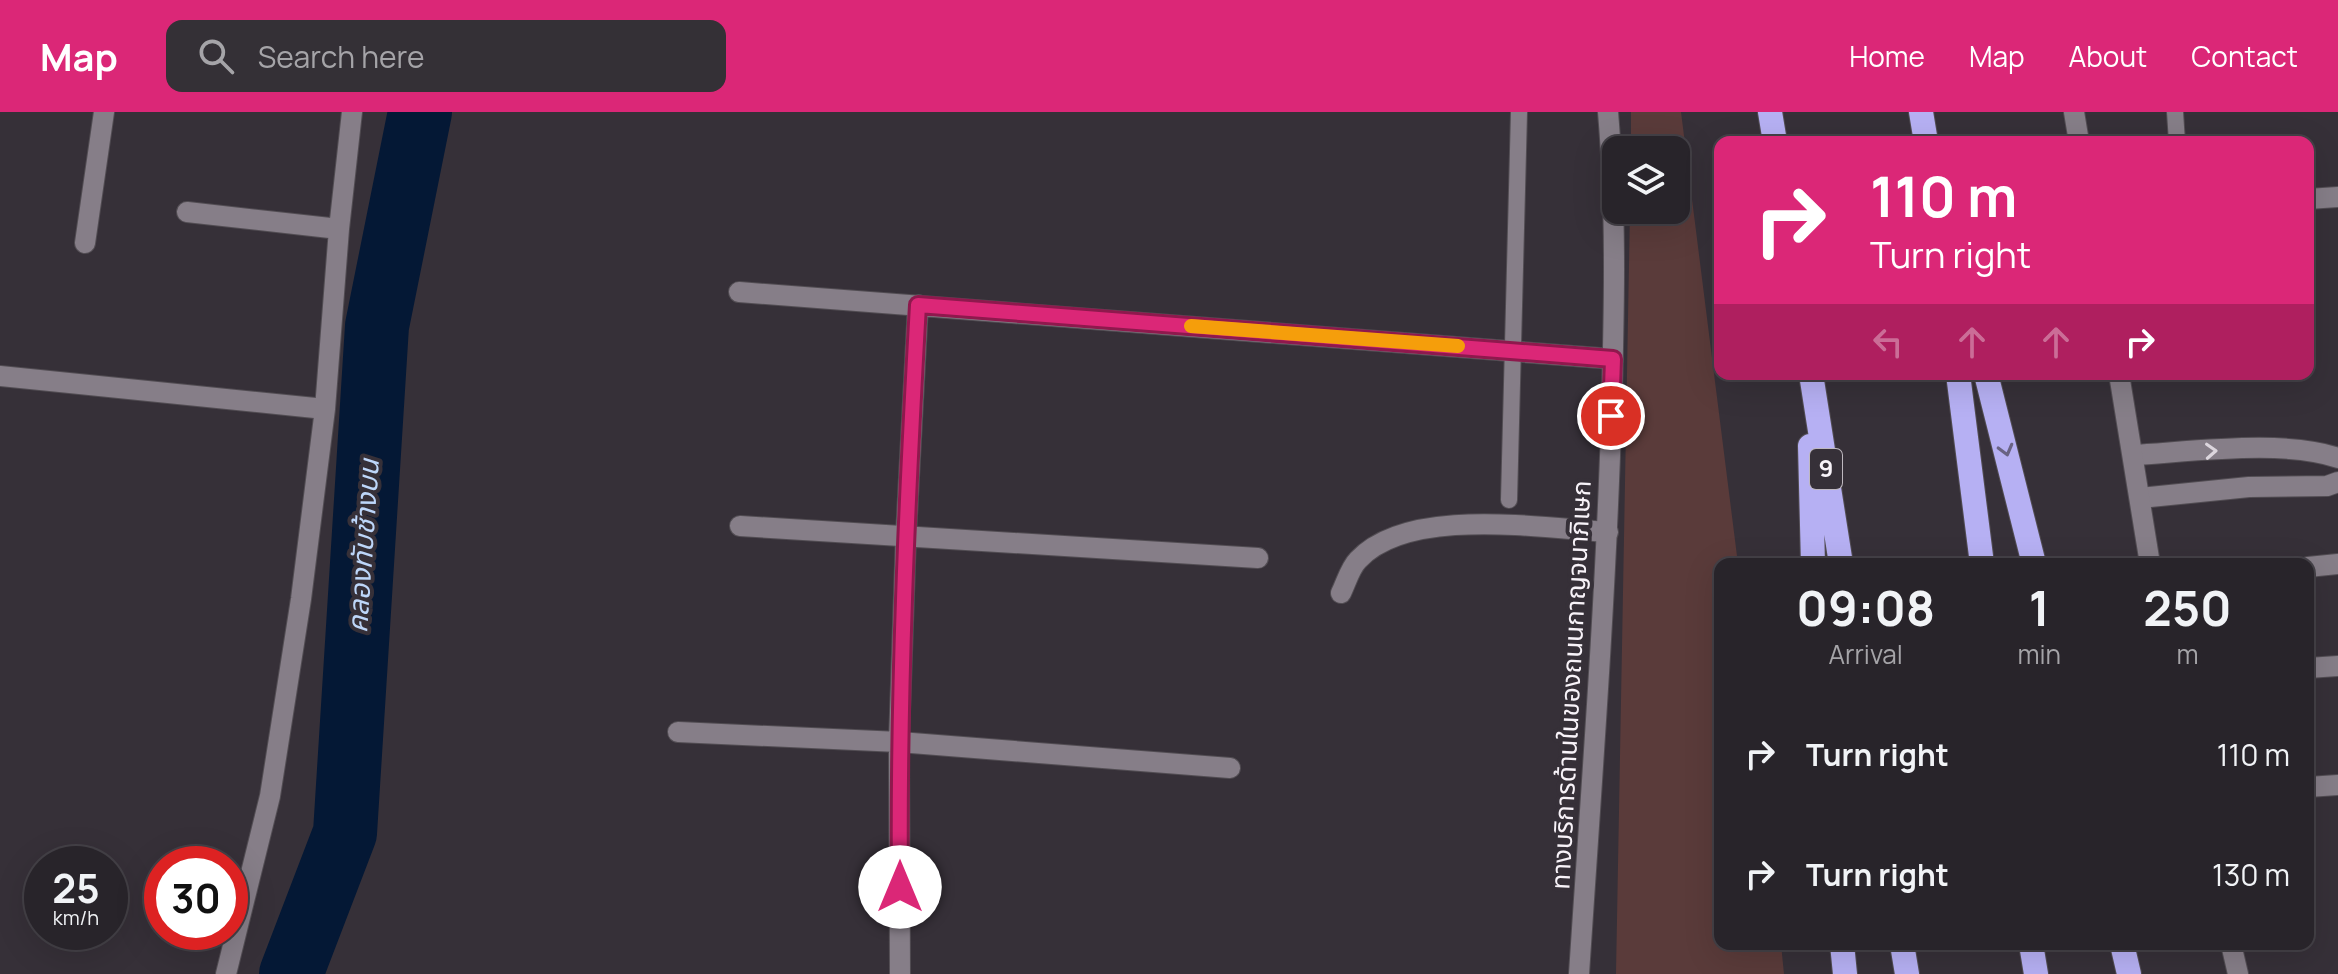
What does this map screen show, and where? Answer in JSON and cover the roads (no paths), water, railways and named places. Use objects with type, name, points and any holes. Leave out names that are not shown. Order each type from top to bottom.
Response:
[{"type":"highway","points":[[1770,112],[1774,136]]},
{"type":"highway","points":[[1921,112],[1925,136]]},
{"type":"highway","points":[[1809,380],[1813,558]]},
{"type":"highway","name":"9","points":[[1810,380],[1840,558]]},
{"type":"highway","points":[[1959,380],[1981,558]]},
{"type":"highway","points":[[1988,380],[2032,558]]},
{"type":"highway","points":[[1843,950],[1845,974]]},
{"type":"highway","points":[[1903,950],[1907,974]]},
{"type":"highway","points":[[2032,950],[2036,974]]},
{"type":"highway","points":[[2123,950],[2129,974]]},
{"type":"street","points":[[85,243],[104,112]]},
{"type":"street","points":[[226,974],[270,796],[301,599],[325,409],[352,112]]},
{"type":"street","name":"ทางบริการด้านในของถนนกาญจนาภิเษก","points":[[1579,974],[1608,532],[1613,359],[1613,170],[1608,112]]},
{"type":"street","points":[[2074,112],[2078,136]]},
{"type":"street","points":[[2314,199],[2338,197]]},
{"type":"street","points":[[187,212],[339,229]]},
{"type":"street","points":[[739,292],[1613,359]]},
{"type":"street","points":[[900,974],[899,742],[918,305]]},
{"type":"street","points":[[0,376],[325,409]]},
{"type":"street","points":[[2120,380],[2149,558]]},
{"type":"street","points":[[2133,455],[2276,449],[2321,452],[2338,458]]},
{"type":"street","points":[[2140,498],[2249,487],[2327,486],[2338,482]]},
{"type":"street","points":[[1341,593],[1358,561],[1390,539],[1413,530],[1457,524],[1608,532]]},
{"type":"street","points":[[740,526],[1258,558]]},
{"type":"street","points":[[2314,566],[2338,564]]},
{"type":"street","points":[[2314,668],[2338,666]]},
{"type":"street","points":[[678,732],[899,742],[1230,768]]},
{"type":"street","points":[[2314,787],[2338,785]]},
{"type":"street","points":[[2232,950],[2238,974]]},
{"type":"lane","points":[[1509,500],[1519,112]]},
{"type":"lane","points":[[2175,112],[2177,136]]},
{"type":"waterway","name":"คลองทับช้างบน","points":[[291,974],[345,833],[377,326],[420,112]]}]
